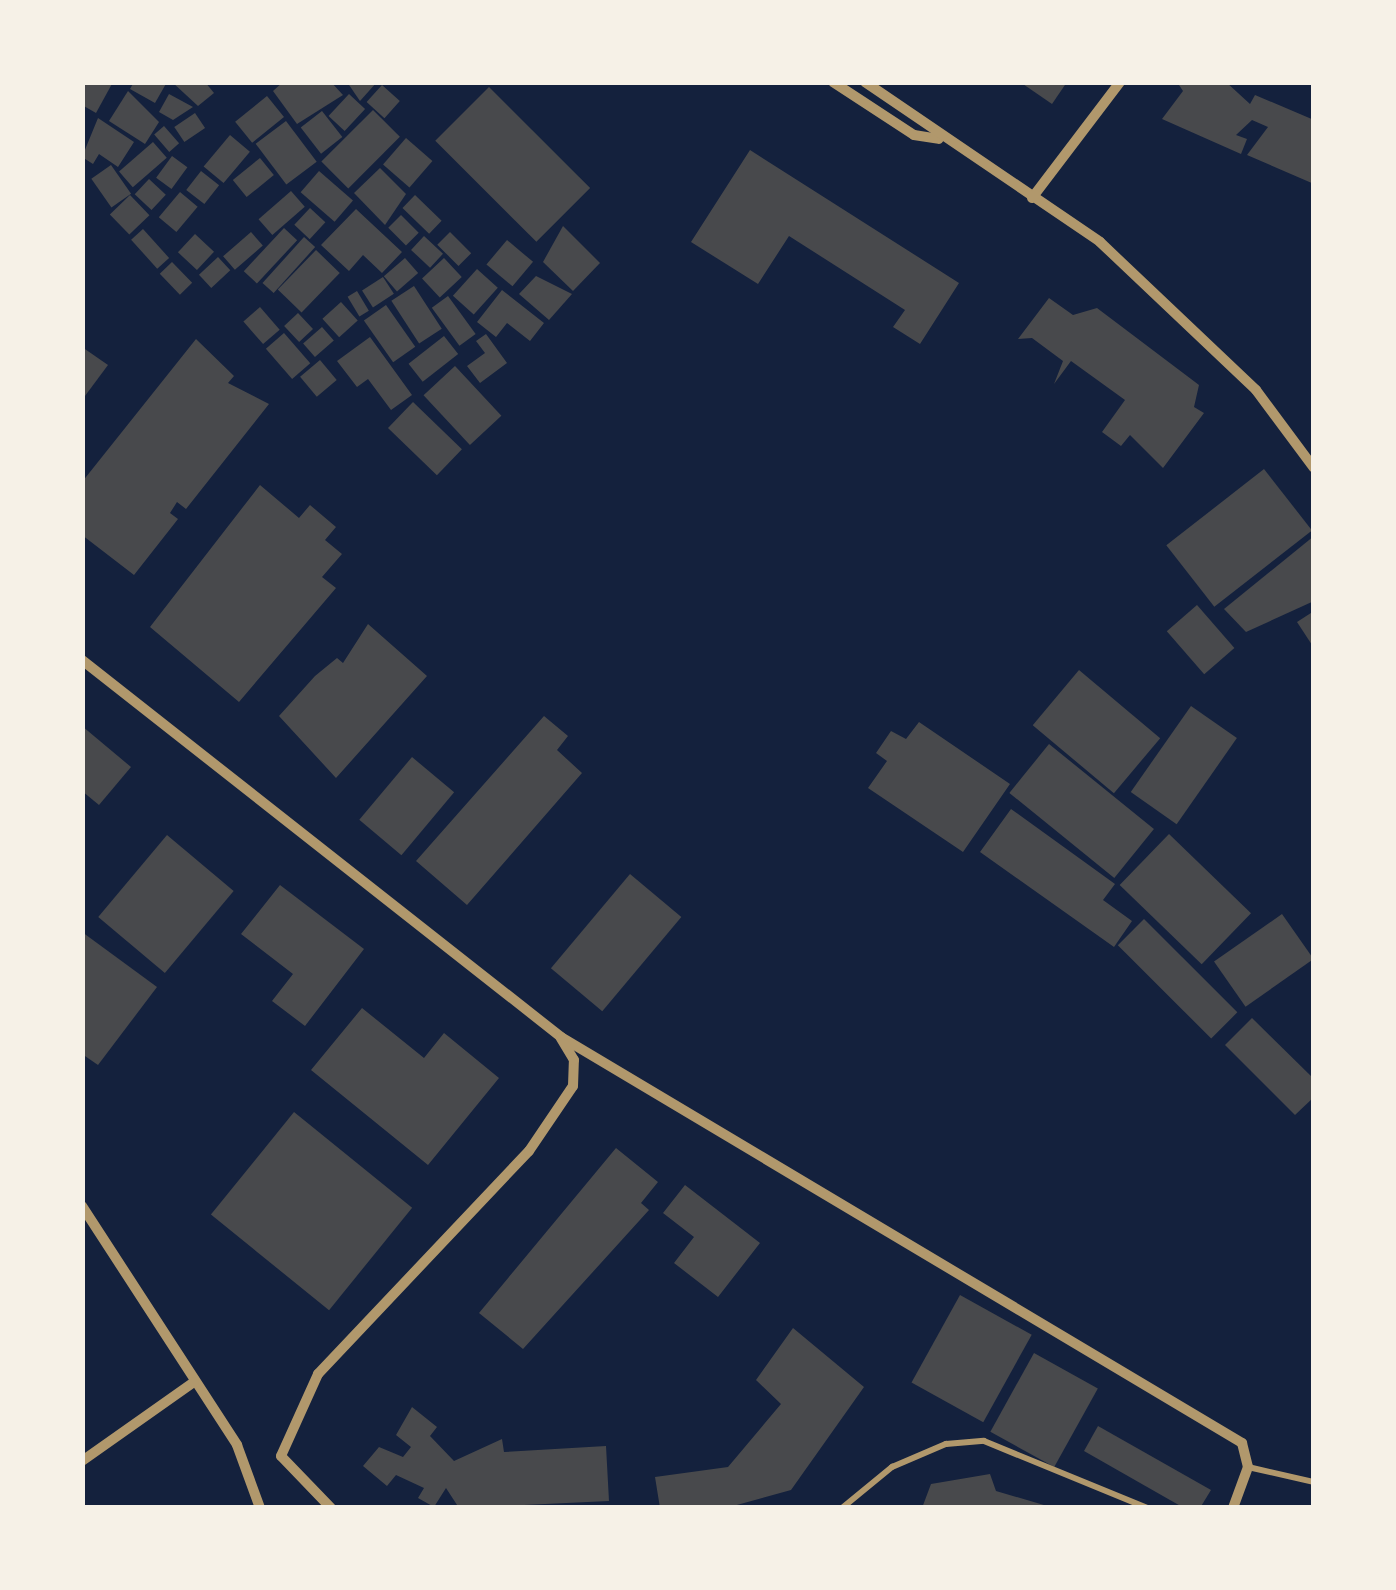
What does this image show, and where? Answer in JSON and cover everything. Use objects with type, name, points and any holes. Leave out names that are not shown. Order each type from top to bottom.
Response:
[{"type":"street","points":[[832,82],[914,135],[940,139]]},
{"type":"street","points":[[865,82],[940,139],[1100,242],[1256,390],[1314,468]]},
{"type":"street","points":[[1032,198],[1120,82]]},
{"type":"street","points":[[82,660],[560,1037],[1224,1430],[1248,1452],[1248,1466],[1233,1508]]},
{"type":"street","points":[[331,1508],[281,1456],[318,1374],[530,1151],[573,1086],[574,1060],[560,1037]]},
{"type":"street","points":[[82,1206],[237,1445],[260,1508]]},
{"type":"street","points":[[82,1461],[194,1382]]},
{"type":"lane","points":[[842,1508],[892,1466],[946,1444],[984,1441],[1147,1508]]},
{"type":"lane","points":[[1248,1466],[1314,1482]]},
{"type":"building","points":[[85,82],[113,82],[96,113],[82,105]]},
{"type":"building","points":[[134,82],[167,82],[155,103],[130,89]]},
{"type":"building","points":[[172,82],[205,82],[214,93],[198,106]]},
{"type":"building","points":[[283,82],[331,82],[343,95],[297,124],[273,91]]},
{"type":"building","points":[[347,82],[377,82],[360,101]]},
{"type":"building","points":[[1020,82],[1067,82],[1052,104]]},
{"type":"building","points":[[1177,82],[1226,82],[1250,104],[1255,95],[1314,120],[1314,184],[1247,155],[1268,127],[1252,120],[1236,135],[1247,139],[1241,154],[1162,119],[1183,91]]},
{"type":"building","points":[[382,85],[400,101],[384,118],[367,102]]},
{"type":"building","points":[[489,87],[590,188],[536,242],[435,141]]},
{"type":"building","points":[[128,91],[159,122],[145,144],[109,121]]},
{"type":"building","points":[[169,94],[193,107],[173,120],[159,112]]},
{"type":"building","points":[[349,94],[365,109],[345,131],[329,116]]},
{"type":"building","points":[[267,96],[284,117],[252,143],[235,122]]},
{"type":"building","points":[[373,110],[400,137],[348,188],[321,162]]},
{"type":"building","points":[[322,111],[342,137],[321,154],[301,128]]},
{"type":"building","points":[[195,113],[205,128],[184,142],[174,127]]},
{"type":"building","points":[[98,118],[134,142],[118,167],[99,154],[93,164],[82,157]]},
{"type":"building","points":[[286,121],[317,162],[286,185],[256,144]]},
{"type":"building","points":[[164,126],[179,143],[169,152],[154,135]]},
{"type":"building","points":[[230,135],[250,152],[224,183],[204,166]]},
{"type":"building","points":[[406,138],[432,161],[409,187],[383,164]]},
{"type":"building","points":[[153,142],[167,158],[133,187],[119,172]]},
{"type":"building","points":[[750,150],[959,283],[920,344],[893,327],[905,310],[789,236],[758,284],[691,242]]},
{"type":"building","points":[[172,156],[187,167],[172,189],[156,178]]},
{"type":"building","points":[[260,158],[274,175],[247,197],[233,180]]},
{"type":"building","points":[[111,165],[131,194],[111,207],[91,179]]},
{"type":"building","points":[[380,168],[406,194],[385,225],[354,193]]},
{"type":"building","points":[[201,171],[219,185],[204,204],[186,190]]},
{"type":"building","points":[[319,171],[353,201],[335,222],[301,192]]},
{"type":"building","points":[[149,179],[166,195],[151,210],[135,194]]},
{"type":"building","points":[[291,191],[305,207],[272,235],[259,219]]},
{"type":"building","points":[[180,192],[198,207],[176,232],[159,217]]},
{"type":"building","points":[[130,195],[149,215],[129,235],[110,214]]},
{"type":"building","points":[[415,195],[442,221],[429,234],[402,208]]},
{"type":"building","points":[[310,208],[325,222],[310,239],[294,225]]},
{"type":"building","points":[[356,209],[402,252],[382,273],[363,255],[349,271],[321,245]]},
{"type":"building","points":[[401,215],[419,233],[406,245],[388,228]]},
{"type":"building","points":[[563,226],[600,263],[573,291],[543,262]]},
{"type":"building","points":[[284,228],[297,240],[257,283],[244,271]]},
{"type":"building","points":[[143,229],[169,258],[157,269],[131,240]]},
{"type":"building","points":[[251,232],[263,246],[235,270],[223,256]]},
{"type":"building","points":[[450,232],[471,253],[458,266],[437,245]]},
{"type":"building","points":[[195,234],[214,252],[197,270],[178,252]]},
{"type":"building","points":[[424,236],[443,254],[430,268],[411,250]]},
{"type":"building","points":[[304,237],[315,247],[274,293],[263,283]]},
{"type":"building","points":[[507,240],[533,262],[512,286],[486,265]]},
{"type":"building","points":[[316,250],[340,273],[302,312],[278,290]]},
{"type":"building","points":[[218,257],[230,270],[211,288],[199,275]]},
{"type":"building","points":[[405,258],[418,273],[397,291],[384,276]]},
{"type":"building","points":[[444,258],[462,277],[440,297],[422,278]]},
{"type":"building","points":[[172,262],[192,283],[180,295],[160,274]]},
{"type":"building","points":[[477,269],[498,288],[474,314],[453,296]]},
{"type":"building","points":[[536,276],[572,294],[549,320],[519,294]]},
{"type":"building","points":[[383,277],[394,294],[373,307],[362,291]]},
{"type":"building","points":[[414,286],[442,329],[419,343],[391,301]]},
{"type":"building","points":[[502,290],[544,323],[530,341],[507,323],[496,337],[477,322]]},
{"type":"building","points":[[357,291],[369,311],[359,316],[348,297]]},
{"type":"building","points":[[448,296],[476,334],[459,346],[432,308]]},
{"type":"building","points":[[1049,298],[1073,315],[1097,308],[1199,385],[1194,407],[1204,413],[1163,468],[1130,435],[1121,446],[1102,432],[1125,400],[1071,361],[1054,384],[1063,361],[1032,338],[1018,339]]},
{"type":"building","points":[[341,302],[358,321],[339,337],[322,319]]},
{"type":"building","points":[[386,305],[415,347],[393,362],[364,320]]},
{"type":"building","points":[[260,307],[280,330],[263,344],[243,321]]},
{"type":"building","points":[[298,313],[313,329],[299,342],[284,326]]},
{"type":"building","points":[[322,327],[334,341],[315,357],[303,343]]},
{"type":"building","points":[[284,333],[310,363],[292,379],[266,349]]},
{"type":"building","points":[[486,334],[507,363],[480,383],[467,366],[485,353],[476,341]]},
{"type":"building","points":[[444,336],[458,354],[423,382],[409,364]]},
{"type":"building","points":[[370,337],[412,395],[391,410],[368,379],[357,387],[337,361]]},
{"type":"building","points":[[196,339],[234,376],[228,383],[269,404],[186,509],[177,502],[170,513],[178,519],[134,575],[82,535],[82,482]]},
{"type":"building","points":[[82,347],[108,365],[82,400]]},
{"type":"building","points":[[320,360],[337,380],[317,397],[300,377]]},
{"type":"building","points":[[455,366],[501,416],[470,445],[424,395]]},
{"type":"building","points":[[413,402],[462,449],[437,475],[388,428]]},
{"type":"building","points":[[1264,469],[1312,530],[1214,607],[1166,545]]},
{"type":"building","points":[[260,485],[299,518],[310,505],[336,527],[325,540],[342,554],[322,577],[336,588],[239,702],[150,627]]},
{"type":"building","points":[[1314,536],[1314,601],[1246,632],[1224,609]]},
{"type":"building","points":[[1197,605],[1234,648],[1204,674],[1167,631]]},
{"type":"building","points":[[1314,611],[1314,648],[1297,622]]},
{"type":"building","points":[[368,624],[427,676],[336,778],[279,716],[315,676],[337,658],[343,663]]},
{"type":"building","points":[[1079,670],[1160,738],[1114,793],[1033,725]]},
{"type":"building","points":[[1191,706],[1237,738],[1177,824],[1131,792]]},
{"type":"building","points":[[544,716],[568,736],[557,750],[582,773],[467,905],[416,861]]},
{"type":"building","points":[[919,722],[1010,784],[963,852],[868,788],[887,761],[876,753],[891,731],[906,739]]},
{"type":"building","points":[[82,726],[131,767],[99,805],[82,791]]},
{"type":"building","points":[[1049,744],[1154,829],[1114,878],[1009,793]]},
{"type":"building","points":[[412,757],[454,792],[401,855],[359,820]]},
{"type":"building","points":[[1011,809],[1115,884],[1103,900],[1132,921],[1114,947],[980,852]]},
{"type":"building","points":[[1169,834],[1251,913],[1202,964],[1120,885]]},
{"type":"building","points":[[167,835],[234,891],[165,973],[98,917]]},
{"type":"building","points":[[630,874],[681,917],[602,1011],[551,968]]},
{"type":"building","points":[[280,885],[364,949],[305,1026],[272,1001],[293,974],[241,934]]},
{"type":"building","points":[[1282,914],[1314,959],[1246,1007],[1214,962]]},
{"type":"building","points":[[1144,919],[1237,1012],[1211,1039],[1118,945]]},
{"type":"building","points":[[82,932],[157,987],[98,1065],[82,1054]]},
{"type":"building","points":[[362,1008],[424,1058],[444,1033],[499,1078],[428,1165],[311,1070]]},
{"type":"building","points":[[1252,1018],[1314,1079],[1314,1097],[1295,1115],[1225,1045]]},
{"type":"building","points":[[294,1112],[412,1208],[329,1310],[211,1215]]},
{"type":"building","points":[[616,1148],[658,1182],[641,1203],[649,1210],[523,1349],[479,1313]]},
{"type":"building","points":[[685,1185],[760,1243],[718,1297],[674,1263],[694,1237],[663,1213]]},
{"type":"building","points":[[960,1295],[1032,1335],[983,1422],[912,1382]]},
{"type":"building","points":[[793,1328],[864,1387],[791,1490],[726,1508],[660,1508],[655,1477],[728,1467],[781,1404],[756,1380]]},
{"type":"building","points":[[1034,1353],[1098,1388],[1054,1467],[990,1432]]},
{"type":"building","points":[[412,1407],[437,1427],[430,1436],[454,1461],[502,1439],[504,1452],[606,1446],[609,1501],[459,1508],[446,1488],[434,1507],[418,1498],[424,1488],[396,1475],[387,1486],[363,1466],[379,1447],[403,1457],[411,1447],[396,1435]]},
{"type":"building","points":[[1098,1426],[1211,1490],[1200,1508],[1184,1508],[1084,1451]]},
{"type":"building","points":[[990,1474],[996,1491],[1054,1508],[922,1508],[931,1484]]}]
